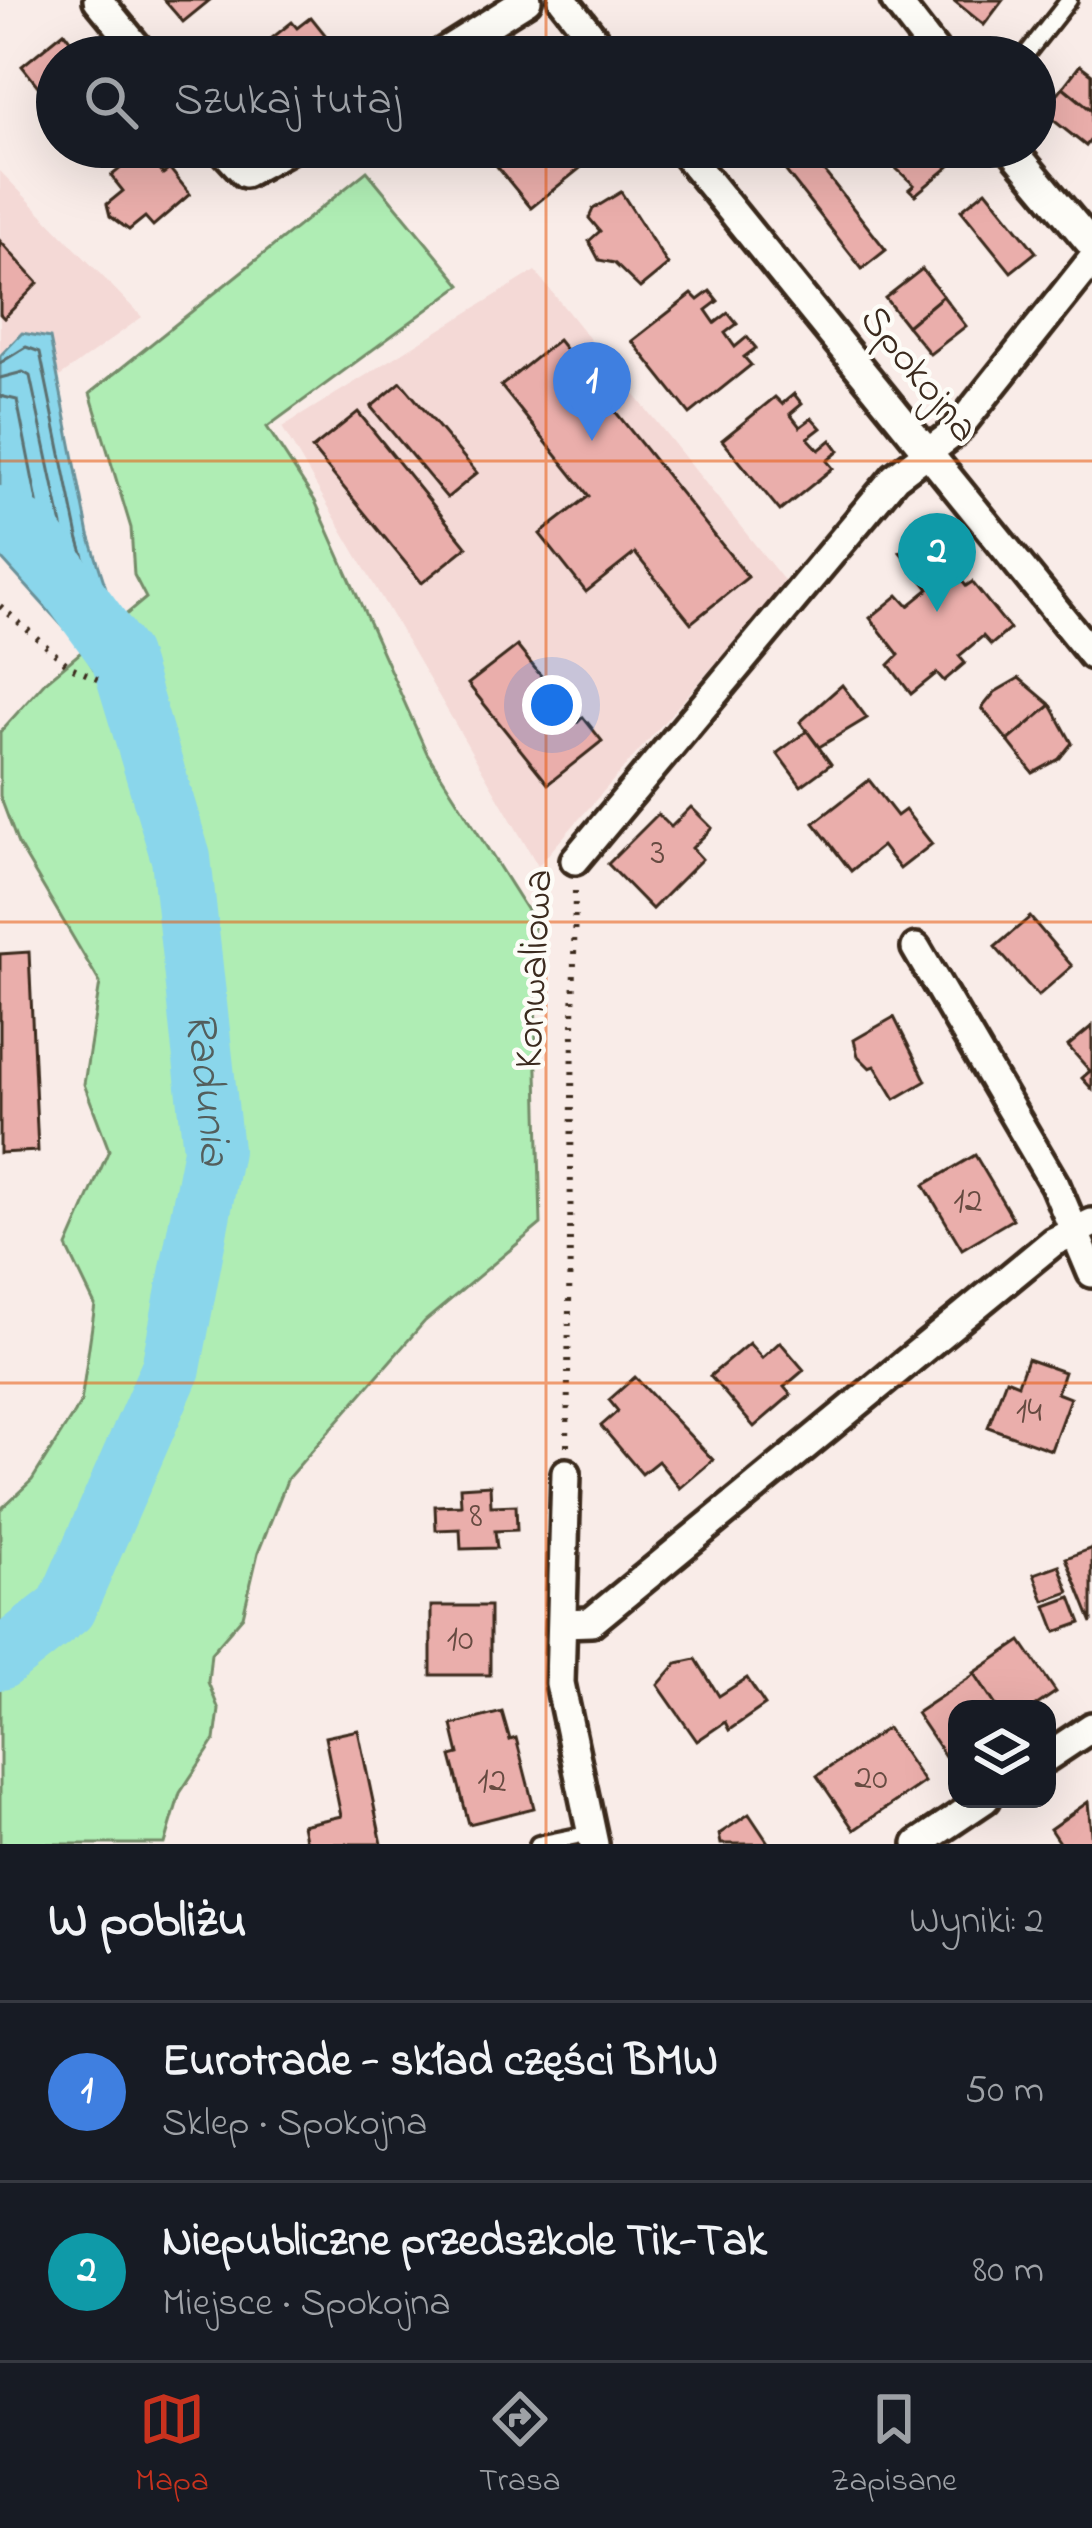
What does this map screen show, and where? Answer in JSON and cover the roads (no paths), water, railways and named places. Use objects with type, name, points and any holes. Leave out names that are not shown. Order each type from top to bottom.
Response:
[{"type":"street","points":[[98,0],[128,36]]},
{"type":"street","points":[[470,36],[527,0]]},
{"type":"street","points":[[563,0],[591,36]]},
{"type":"street","points":[[895,0],[923,36]]},
{"type":"street","name":"Spokojna","points":[[697,168],[1092,655]]},
{"type":"street","points":[[1028,168],[1092,245]]},
{"type":"street","name":"Konwaliowa","points":[[575,860],[896,477],[955,433],[1092,260]]},
{"type":"street","points":[[916,948],[1084,1227],[1092,1273]]},
{"type":"street","points":[[562,1623],[591,1622],[1053,1242],[1084,1227]]},
{"type":"street","points":[[566,1473],[560,1683],[593,1838]]},
{"type":"street","points":[[1056,1751],[1092,1727]]},
{"type":"street","points":[[918,1844],[972,1808]]},
{"type":"lane","points":[[1041,36],[1069,0]]},
{"type":"lane","points":[[538,1844],[593,1838]]},
{"type":"water","points":[[22,333],[50,338],[89,535],[111,604],[135,651],[145,697],[117,706],[77,642],[0,557],[0,356]]},
{"type":"waterway","name":"Radunia","points":[[0,516],[30,533],[120,656],[181,858],[213,1150],[171,1368],[66,1608],[0,1660]]},
{"type":"place","name":"Eurotrade - skład części BMW","points":[[592,441]]},
{"type":"place","name":"Niepubliczne przedszkole Tik-Tak","points":[[937,612]]}]
